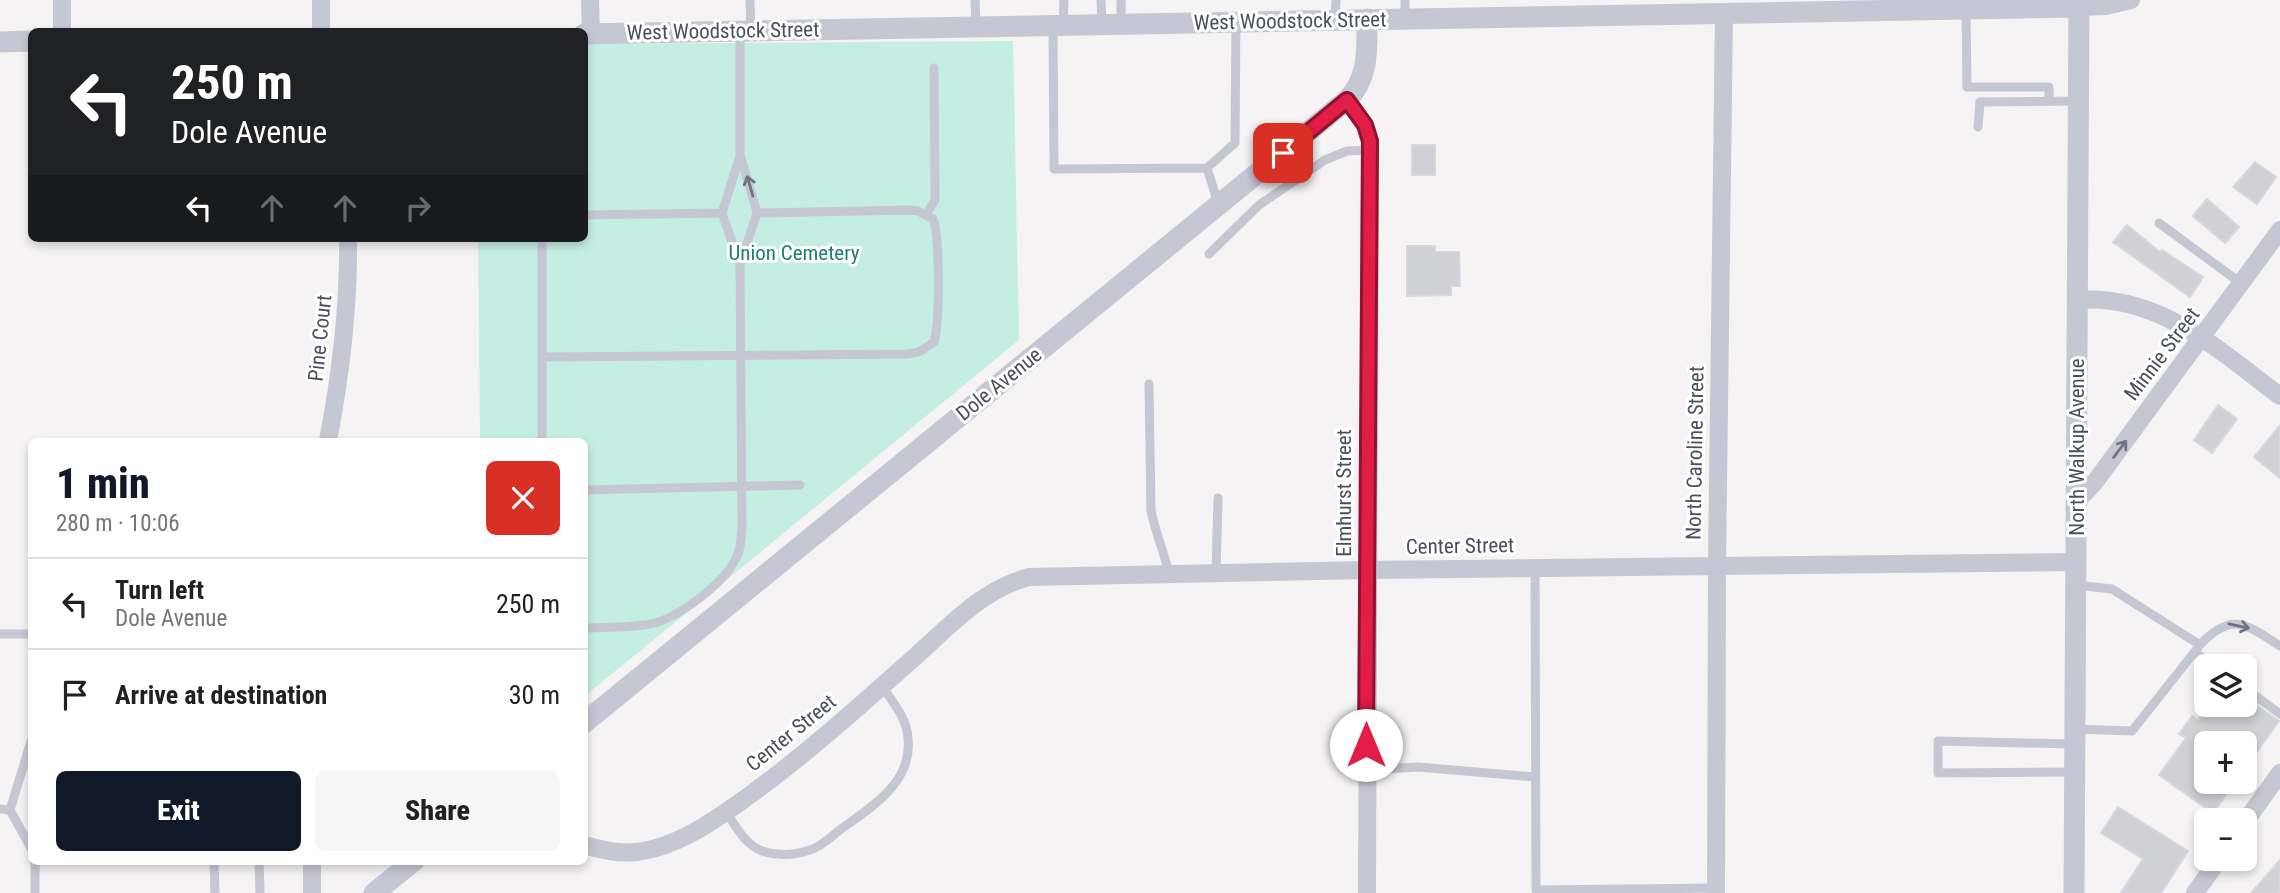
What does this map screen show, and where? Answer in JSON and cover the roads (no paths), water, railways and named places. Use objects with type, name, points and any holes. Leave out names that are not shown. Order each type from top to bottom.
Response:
[{"type":"street","points":[[62,0],[62,28]]},
{"type":"street","points":[[321,0],[321,28]]},
{"type":"street","points":[[588,34],[590,0]]},
{"type":"street","points":[[2079,3],[2106,6],[2131,0]]},
{"type":"street","name":"West Woodstock Street","points":[[588,34],[1236,22],[1335,10],[1367,19],[1405,9],[1669,10],[1724,13],[1932,5],[1966,9],[2079,3]]},
{"type":"street","name":"North Walkup Avenue","points":[[2074,893],[2079,3]]},
{"type":"street","name":"North Caroline Street","points":[[1716,890],[1724,13]]},
{"type":"street","name":"Dole Avenue","points":[[588,720],[1347,100],[1359,89],[1363,77],[1367,19]]},
{"type":"street","points":[[0,42],[28,41]]},
{"type":"street","name":"Elmhurst Street","points":[[1347,100],[1365,125],[1370,150],[1366,570],[1367,893]]},
{"type":"street","name":"Minnie Street","points":[[2077,501],[2095,482],[2280,230]]},
{"type":"street","name":"Pine Court","points":[[328,438],[349,296],[348,242]]},
{"type":"street","points":[[2078,300],[2112,299],[2141,305],[2158,312],[2202,339],[2280,396]]},
{"type":"street","name":"Center Street","points":[[588,846],[616,852],[637,852],[687,835],[726,812],[805,754],[969,608],[1007,583],[1051,575],[1078,578],[1366,570],[2076,562]]},
{"type":"street","points":[[2255,808],[2280,773]]},
{"type":"street","points":[[312,865],[313,893]]},
{"type":"street","points":[[374,893],[409,865]]},
{"type":"street","points":[[2195,893],[2211,871]]},
{"type":"lane","points":[[740,265],[722,213],[740,154],[746,32],[751,0]]},
{"type":"lane","points":[[975,0],[976,26]]},
{"type":"lane","points":[[1064,0],[1058,25],[1054,169],[1207,168],[1235,143],[1236,22]]},
{"type":"lane","points":[[1101,0],[1112,24]]},
{"type":"lane","points":[[1112,24],[1121,0]]},
{"type":"lane","points":[[1966,9],[1967,88],[2049,87],[2049,101]]},
{"type":"lane","points":[[926,215],[935,200],[934,68]]},
{"type":"lane","points":[[1978,127],[1980,102],[2079,101]]},
{"type":"lane","points":[[1209,254],[1259,205],[1325,160],[1347,151],[1370,150]]},
{"type":"lane","points":[[588,628],[650,624],[673,615],[726,574],[737,557],[742,529],[740,265],[757,213],[740,154]]},
{"type":"lane","points":[[1207,168],[1219,205]]},
{"type":"lane","points":[[542,357],[907,354],[934,342],[937,326],[937,237],[933,219],[909,210],[757,213]]},
{"type":"lane","points":[[588,215],[722,213]]},
{"type":"lane","points":[[2159,223],[2242,284]]},
{"type":"lane","points":[[542,242],[542,438]]},
{"type":"lane","points":[[1149,384],[1151,510],[1169,575]]},
{"type":"lane","points":[[588,489],[800,485]]},
{"type":"lane","points":[[1216,574],[1217,498]]},
{"type":"lane","points":[[1535,568],[1536,890],[1716,890]]},
{"type":"lane","points":[[2076,584],[2112,589],[2202,654]]},
{"type":"lane","points":[[2075,772],[1938,773],[1938,741],[2132,731],[2197,649],[2223,625],[2231,622],[2247,626],[2280,646]]},
{"type":"lane","points":[[0,634],[28,634]]},
{"type":"lane","points":[[726,812],[748,843],[763,851],[789,855],[813,849],[879,802],[896,784],[905,764],[909,741],[905,722],[882,686]]},
{"type":"lane","points":[[2257,697],[2280,714]]},
{"type":"lane","points":[[28,749],[5,810],[28,844]]},
{"type":"lane","points":[[1366,769],[1418,767],[1535,777]]},
{"type":"lane","points":[[35,865],[35,893]]},
{"type":"lane","points":[[214,865],[215,893]]},
{"type":"lane","points":[[259,865],[260,893]]},
{"type":"park label","name":"Union Cemetery","points":[[794,253]]}]
